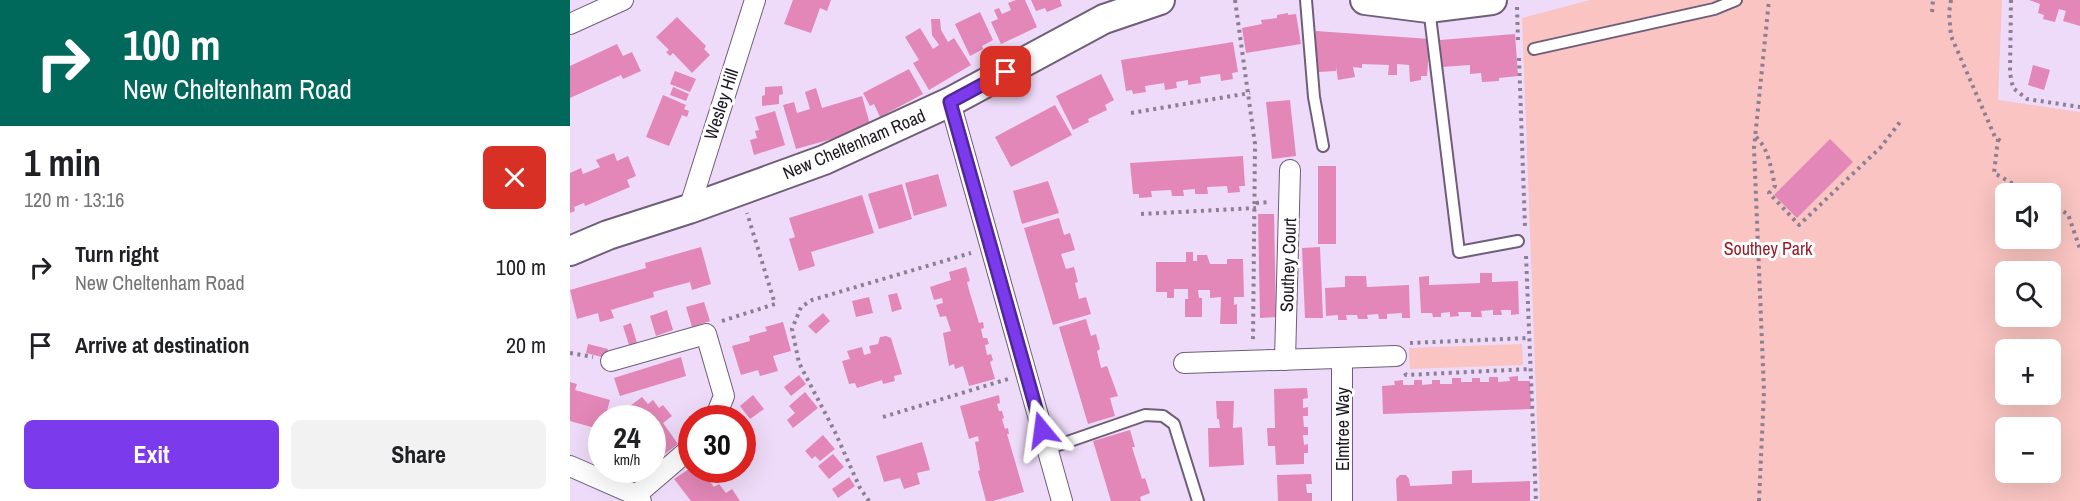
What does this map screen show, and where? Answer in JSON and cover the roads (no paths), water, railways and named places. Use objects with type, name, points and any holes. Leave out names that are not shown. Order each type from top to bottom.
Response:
[{"type":"street","points":[[570,24],[622,0]]},
{"type":"street","name":"Wesley Hill","points":[[689,209],[755,0]]},
{"type":"street","name":"New Cheltenham Road","points":[[570,251],[608,235],[689,209],[824,160],[950,102],[1104,19],[1160,0]]},
{"type":"street","points":[[1365,0],[1428,8],[1492,0]]},
{"type":"street","points":[[950,102],[1062,501]]},
{"type":"street","name":"Southey Court","points":[[1285,360],[1290,170]]},
{"type":"street","points":[[611,361],[706,334],[724,396],[720,405]]},
{"type":"street","points":[[1184,363],[1396,356]]},
{"type":"street","name":"Elmtree Way","points":[[1342,358],[1342,501]]},
{"type":"street","points":[[570,466],[639,498],[678,460]]},
{"type":"lane","points":[[1306,0],[1314,97],[1323,146]]},
{"type":"lane","points":[[1534,49],[1714,9],[1736,0]]},
{"type":"lane","points":[[1428,8],[1459,252],[1518,241]]},
{"type":"lane","points":[[1047,449],[1145,415],[1163,416],[1174,424],[1198,501]]},
{"type":"park label","name":"Southey Park","points":[[1768,248]]}]
